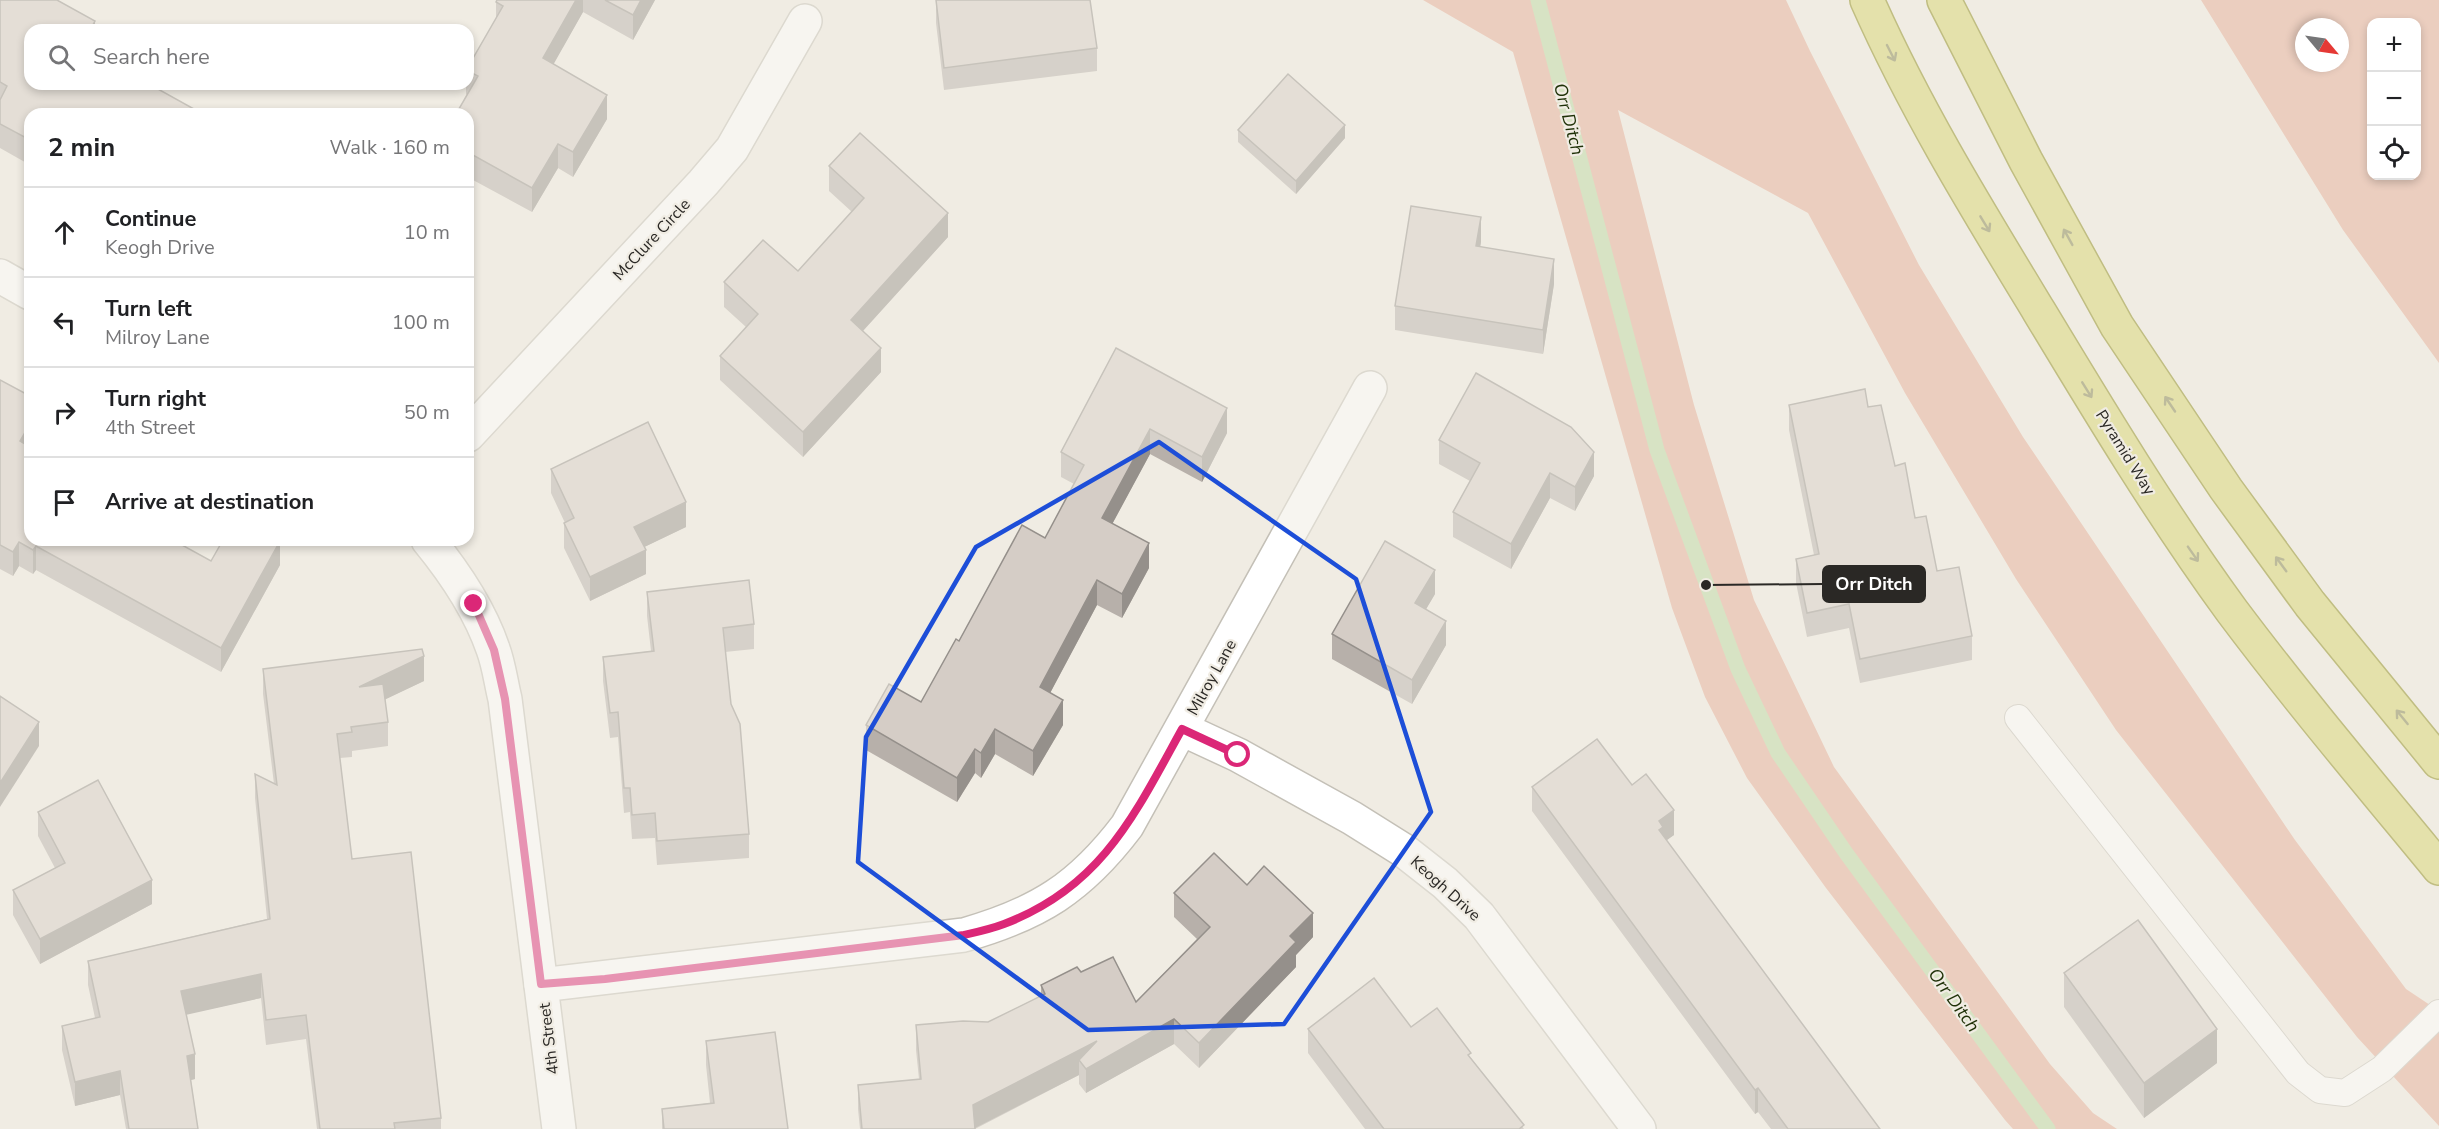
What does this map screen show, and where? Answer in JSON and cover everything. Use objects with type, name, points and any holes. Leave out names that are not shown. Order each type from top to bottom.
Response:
[{"type":"main road","name":"Pyramid Way","points":[[1867,0],[1890,51],[1967,194],[2155,498],[2239,619],[2336,745],[2439,868]]},
{"type":"main road","points":[[1944,0],[2026,161],[2117,326],[2226,489],[2310,604],[2439,762]]},
{"type":"street","name":"McClure Circle","points":[[474,429],[703,183],[732,148],[805,21]]},
{"type":"street","points":[[0,276],[24,290]]},
{"type":"street","name":"Milroy Lane","points":[[541,984],[605,979],[964,935],[1004,924],[1043,905],[1073,885],[1106,855],[1127,826],[1370,388]]},
{"type":"street","name":"4th Street","points":[[433,546],[474,604],[494,650],[507,711],[558,1129]]},
{"type":"street","name":"Keogh Drive","points":[[1182,729],[1238,755],[1352,818],[1403,850],[1445,883],[1479,916],[1639,1129]]},
{"type":"lane","points":[[2018,718],[2298,1073],[2320,1090],[2344,1093],[2382,1069],[2439,1013]]},
{"type":"highlighted area","points":[[1159,442],[1356,579],[1431,812],[1284,1024],[1088,1030],[858,862],[866,737],[976,547]]},
{"type":"shaded area","points":[[1423,0],[1786,0],[1919,265],[2023,437],[2295,840],[2406,989],[2439,1011],[2439,1126],[2357,1037],[2116,730],[2016,579],[1905,393],[1808,213],[1618,110],[1694,405],[1754,600],[1834,767],[2050,1064],[2093,1113],[2117,1129],[2013,1129],[1826,888],[1747,778],[1705,697],[1672,608],[1513,52]]},
{"type":"shaded area","points":[[2201,0],[2439,0],[2439,363],[2343,230]]},
{"type":"building","points":[[0,0],[57,0],[95,21],[93,24],[24,24],[24,90],[160,90],[192,108],[24,108],[24,137],[0,124],[0,100],[7,86],[0,82]]},
{"type":"building","points":[[497,0],[576,0],[543,58],[607,95],[573,152],[558,144],[532,188],[474,156],[474,108],[459,108],[470,90],[474,90],[474,83],[478,76],[474,74],[474,57],[503,6],[496,2]]},
{"type":"building","points":[[605,0],[641,0],[633,15]]},
{"type":"building","points":[[936,0],[1090,0],[1097,48],[944,68]]},
{"type":"building","points":[[1288,74],[1345,125],[1296,181],[1238,130]]},
{"type":"building","points":[[860,133],[948,213],[851,320],[881,348],[803,432],[720,356],[758,314],[724,282],[763,240],[798,271],[864,198],[829,166]]},
{"type":"building","points":[[1411,206],[1481,217],[1476,246],[1554,259],[1543,330],[1395,306]]},
{"type":"building","points":[[1116,348],[1227,408],[1202,457],[1150,429],[1102,518],[1149,543],[1122,594],[1097,580],[1040,687],[1063,700],[1033,751],[995,729],[981,753],[975,749],[957,778],[866,725],[889,684],[921,702],[956,639],[959,641],[1022,525],[1045,538],[1084,465],[1061,452]]},
{"type":"building","points":[[1476,373],[1571,427],[1594,452],[1575,487],[1550,473],[1511,544],[1453,512],[1480,463],[1439,440]]},
{"type":"building","points":[[0,380],[24,393],[24,434],[20,441],[24,443],[24,545],[19,542],[13,552],[0,545]]},
{"type":"building","points":[[1865,389],[1868,407],[1881,405],[1895,466],[1905,463],[1915,518],[1926,516],[1937,571],[1959,567],[1972,636],[1860,659],[1849,604],[1807,613],[1796,559],[1819,554],[1789,405]]},
{"type":"building","points":[[648,422],[686,502],[634,527],[646,550],[590,577],[564,523],[574,518],[551,469]]},
{"type":"building","points":[[1385,541],[1435,570],[1415,603],[1446,621],[1412,680],[1332,634]]},
{"type":"building","points":[[36,546],[184,546],[211,561],[220,546],[277,546],[221,648]]},
{"type":"building","points":[[749,580],[754,624],[723,628],[731,704],[740,724],[749,834],[657,841],[655,813],[632,815],[630,788],[624,788],[618,712],[610,713],[603,657],[654,651],[647,592]]},
{"type":"building","points":[[422,649],[424,656],[359,687],[383,684],[388,722],[351,727],[352,732],[337,734],[352,859],[411,852],[441,1118],[394,1123],[395,1129],[320,1129],[306,1015],[266,1020],[261,974],[181,991],[195,1054],[187,1056],[198,1129],[129,1129],[120,1071],[75,1082],[62,1026],[100,1017],[88,961],[270,919],[255,774],[277,785],[263,669]]},
{"type":"building","points":[[0,696],[39,722],[0,783]]},
{"type":"building","points":[[1597,739],[1632,785],[1646,774],[1674,810],[1659,821],[1663,827],[1659,830],[1880,1129],[1788,1129],[1758,1088],[1755,1090],[1532,787]]},
{"type":"building","points":[[98,780],[152,880],[40,939],[13,890],[65,863],[38,812]]},
{"type":"building","points":[[1214,853],[1247,885],[1264,866],[1313,913],[1290,936],[1296,942],[1199,1043],[1174,1019],[1086,1069],[1079,1060],[1097,1041],[973,1105],[975,1129],[862,1129],[858,1085],[921,1079],[916,1025],[963,1021],[988,1022],[1045,994],[1041,985],[1077,967],[1081,972],[1113,957],[1136,1002],[1210,927],[1174,893]]},
{"type":"building","points":[[2138,920],[2217,1029],[2144,1083],[2064,973]]},
{"type":"building","points":[[1374,978],[1411,1027],[1437,1008],[1471,1053],[1468,1055],[1524,1125],[1519,1129],[1384,1129],[1308,1029]]},
{"type":"building","points":[[775,1032],[788,1129],[664,1129],[662,1109],[714,1103],[706,1041]]},
{"type":"waterway","name":"Orr Ditch","points":[[1538,0],[1657,450],[1738,669],[1778,753],[1846,853],[2048,1129]]},
{"type":"place","name":"Orr Ditch","points":[[1706,585]]},
{"type":"route","points":[[474,604],[494,650],[505,699],[541,984],[605,979],[964,935],[1004,924],[1043,905],[1073,885],[1106,855],[1127,826],[1182,729],[1238,755]]}]
